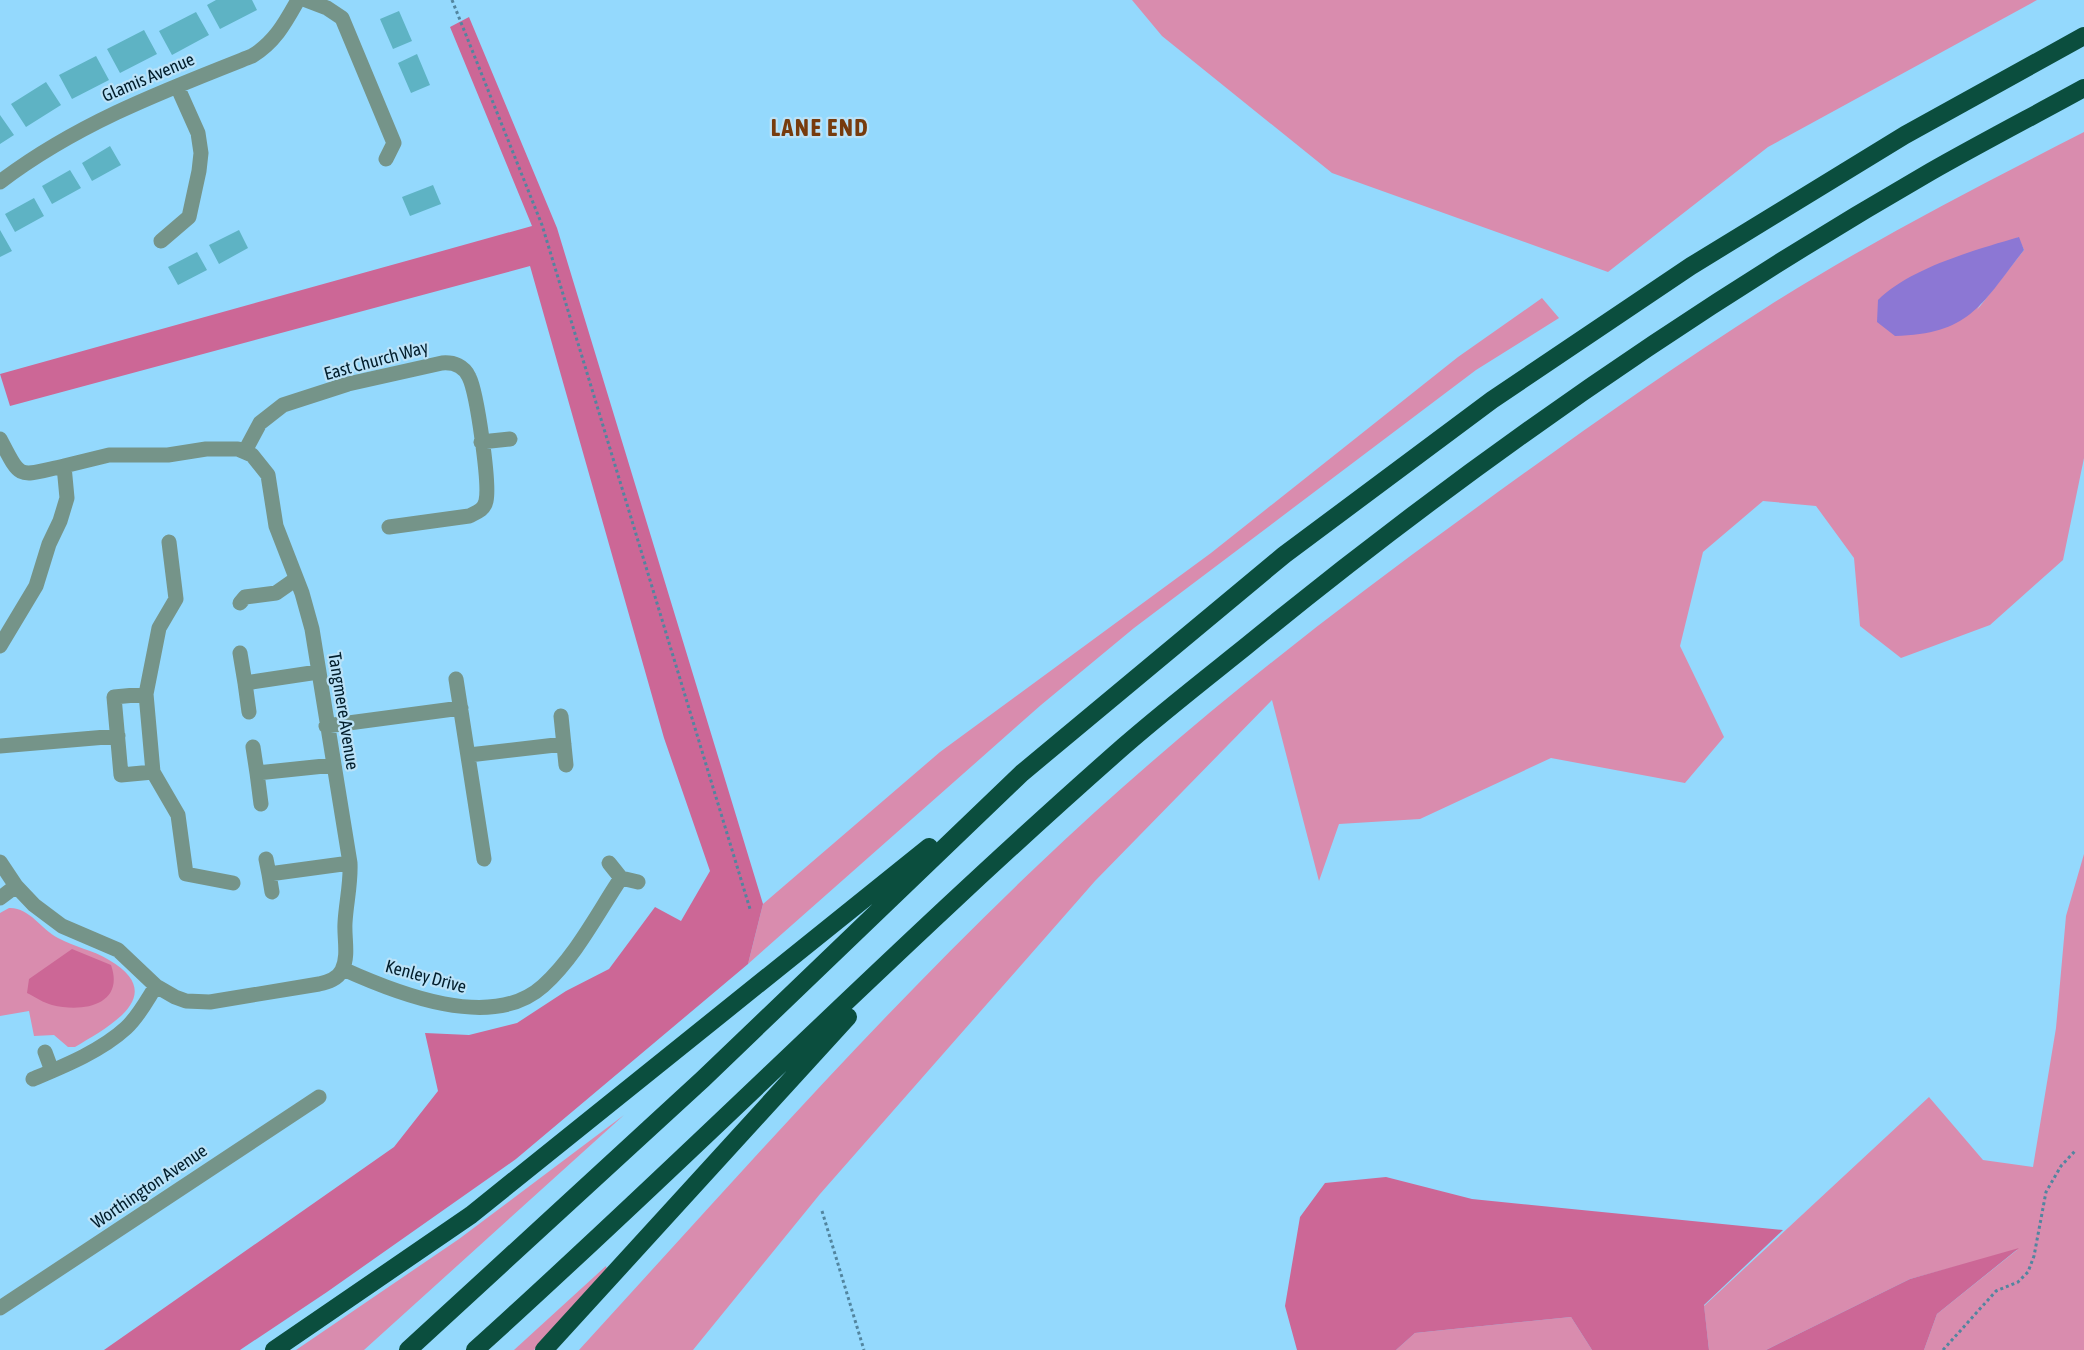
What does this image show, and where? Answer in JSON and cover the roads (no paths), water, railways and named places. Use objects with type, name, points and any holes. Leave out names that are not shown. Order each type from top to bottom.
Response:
[{"type":"highway","points":[[274,1350],[471,1215],[1022,773],[1284,555],[1492,400],[1691,266],[1905,135],[2084,36]]},
{"type":"highway","points":[[475,1350],[583,1253],[958,896],[1127,743],[1317,588],[1513,440],[1745,285],[1929,173],[2084,88]]},
{"type":"highway","points":[[408,1350],[686,1096],[1022,773]]},
{"type":"highway","points":[[544,1350],[958,896]]},
{"type":"street","name":"Glamis Avenue","points":[[0,182],[75,131],[120,109],[267,47],[280,32],[298,0]]},
{"type":"street","points":[[306,0],[327,8],[342,18],[394,143],[386,159]]},
{"type":"street","points":[[161,241],[189,217],[200,171],[201,153],[198,133],[177,86]]},
{"type":"street","name":"East Church Way","points":[[245,451],[260,423],[283,405],[361,381],[449,362],[461,367],[469,377],[481,442],[486,477],[486,503],[480,511],[455,518],[388,527]]},
{"type":"street","points":[[0,439],[9,460],[18,471],[29,474],[109,455],[168,455],[214,448],[245,451]]},
{"type":"street","points":[[481,442],[510,439]]},
{"type":"street","name":"Tangmere Avenue","points":[[245,451],[258,460],[268,475],[276,526],[312,630],[350,863],[351,885],[345,923],[346,956],[343,969]]},
{"type":"street","points":[[0,646],[36,586],[49,544],[60,521],[67,498],[64,466]]},
{"type":"street","points":[[169,542],[177,588],[176,599],[159,628],[146,694],[153,772],[178,815],[186,874],[233,883]]},
{"type":"street","points":[[240,603],[245,597],[276,592],[296,579]]},
{"type":"street","points":[[240,653],[249,712]]},
{"type":"street","points":[[245,683],[318,672]]},
{"type":"street","points":[[456,679],[484,859]]},
{"type":"street","points":[[146,694],[114,697],[121,775],[153,772]]},
{"type":"street","points":[[326,726],[461,708]]},
{"type":"street","points":[[561,716],[566,765]]},
{"type":"street","points":[[0,746],[118,736]]},
{"type":"street","points":[[469,755],[564,744]]},
{"type":"street","points":[[253,747],[261,804]]},
{"type":"street","points":[[257,773],[334,765]]},
{"type":"street","points":[[0,862],[16,886],[62,926],[118,950],[156,986],[186,1001],[210,1002],[326,983],[333,980],[343,969]]},
{"type":"street","points":[[272,892],[267,867],[350,863]]},
{"type":"street","points":[[609,863],[621,878],[638,882]]},
{"type":"street","name":"Kenley Drive","points":[[343,969],[390,988],[458,1007],[489,1007],[516,1000],[542,987],[572,954],[621,878]]},
{"type":"street","points":[[0,898],[16,886]]},
{"type":"street","points":[[33,1079],[120,1034],[135,1019],[156,986]]},
{"type":"street","points":[[45,1052],[52,1071]]},
{"type":"street","name":"Worthington Avenue","points":[[0,1308],[319,1096]]},
{"type":"district","name":"LANE END","points":[[820,127]]}]
